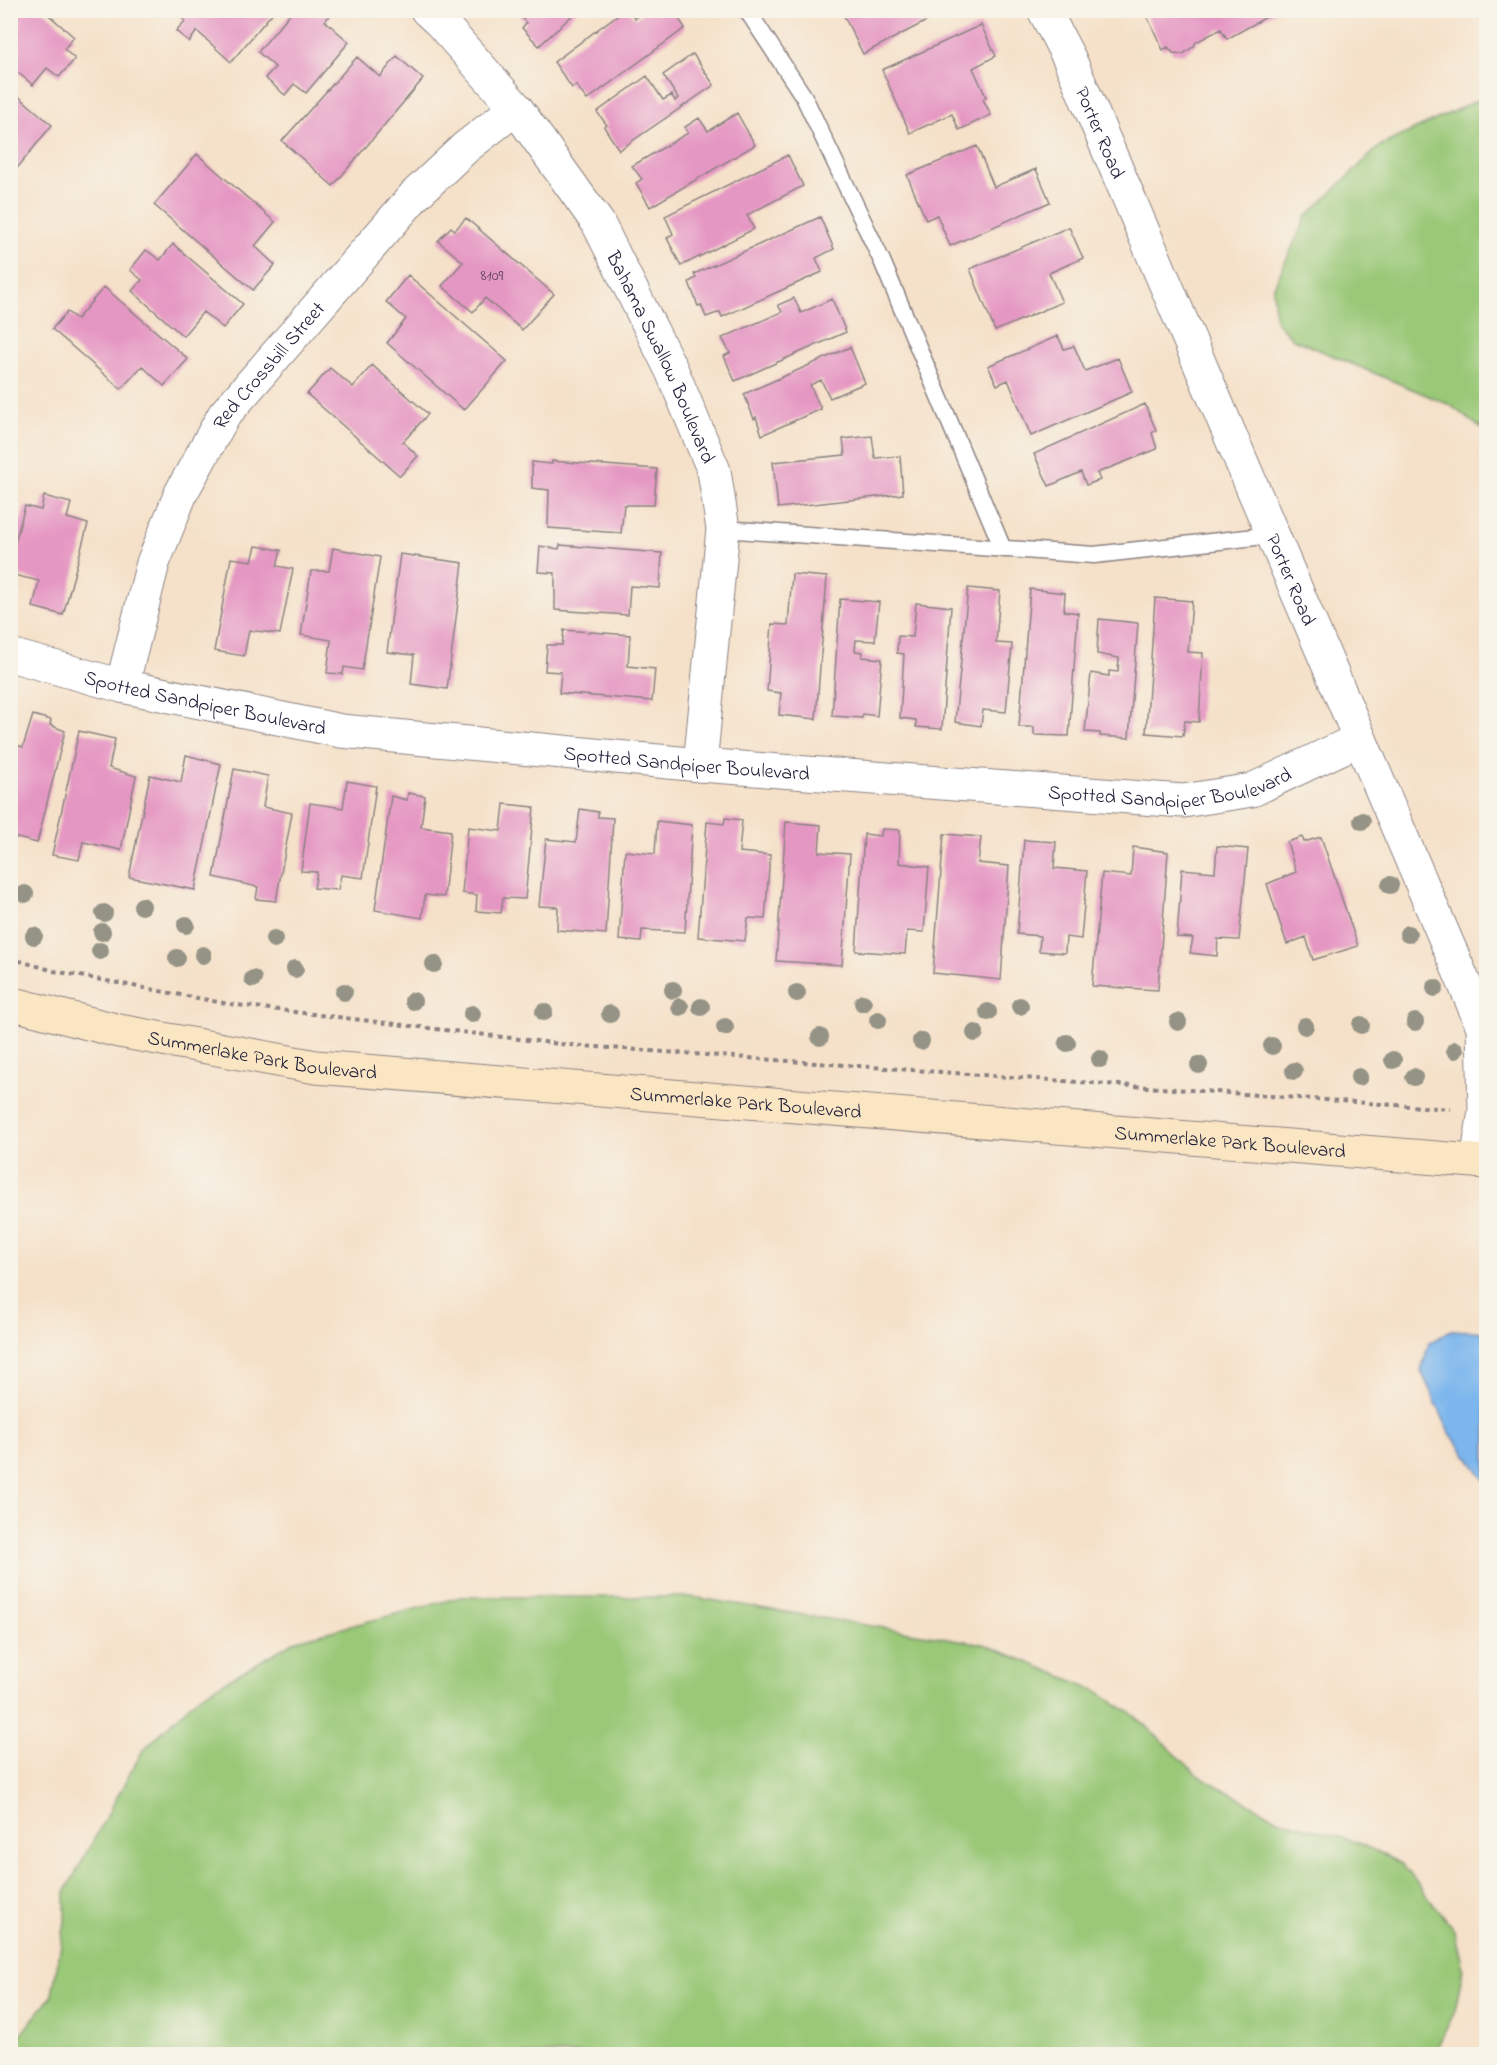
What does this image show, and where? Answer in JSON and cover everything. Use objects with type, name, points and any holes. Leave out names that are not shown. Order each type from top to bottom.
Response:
[{"type":"main road","name":"Summerlake Park Boulevard","points":[[10,1003],[118,1031],[316,1067],[1482,1162]]},
{"type":"street","name":"Bahama Swallow Boulevard","points":[[427,10],[516,108],[598,223],[672,371],[714,471],[723,529],[700,765]]},
{"type":"street","name":"Porter Road","points":[[1044,10],[1069,58],[1483,1027],[1485,1112],[1482,1162]]},
{"type":"street","name":"Red Crossbill Street","points":[[122,686],[153,563],[181,493],[224,414],[415,195],[466,147],[516,108]]},
{"type":"street","name":"Spotted Sandpiper Boulevard","points":[[10,656],[122,686],[341,731],[700,765],[1183,801],[1252,790],[1360,740]]},
{"type":"lane","points":[[747,10],[804,97],[882,261],[1003,549]]},
{"type":"lane","points":[[723,529],[1094,555],[1273,535]]},
{"type":"path","points":[[10,958],[54,971],[229,1004],[569,1045],[1485,1112]]},
{"type":"green space","points":[[1486,96],[1486,432],[1450,405],[1293,339],[1275,320],[1273,289],[1306,217],[1380,146]]},
{"type":"green space","points":[[461,1597],[692,1597],[984,1644],[1095,1690],[1135,1716],[1198,1775],[1277,1819],[1357,1842],[1402,1864],[1454,1930],[1463,1968],[1455,2011],[1434,2054],[11,2054],[11,2047],[52,1995],[65,1922],[65,1892],[143,1750],[198,1697],[297,1640]]},
{"type":"water","points":[[1451,1330],[1486,1332],[1486,1482],[1450,1433],[1421,1371],[1429,1343]]},
{"type":"building","points":[[10,10],[43,10],[74,37],[64,49],[75,59],[59,77],[47,68],[33,85],[10,66]]},
{"type":"building","points":[[187,10],[275,10],[231,62],[197,31],[189,42],[176,31],[185,21],[181,17]]},
{"type":"building","points":[[293,10],[334,10],[325,21],[349,42],[306,93],[294,84],[285,95],[265,78],[275,67],[258,52]]},
{"type":"building","points":[[515,10],[578,10],[539,46],[522,28],[526,23]]},
{"type":"building","points":[[624,10],[629,10],[635,19],[646,10],[673,10],[685,28],[587,100],[576,85],[572,88],[554,62]]},
{"type":"building","points":[[841,10],[948,10],[863,54]]},
{"type":"building","points":[[1144,10],[1279,10],[1227,39],[1221,29],[1196,42],[1183,54],[1173,53],[1168,47],[1163,50]]},
{"type":"building","points":[[981,25],[996,56],[973,68],[991,115],[959,130],[952,114],[910,133],[882,70]]},
{"type":"building","points":[[693,54],[714,85],[619,150],[604,127],[607,125],[597,112],[647,76],[663,100],[672,95],[675,101],[678,98],[663,75]]},
{"type":"building","points":[[397,56],[423,79],[333,186],[282,141],[357,57],[380,77]]},
{"type":"building","points":[[10,89],[52,125],[10,177]]},
{"type":"building","points":[[737,113],[755,145],[650,207],[636,183],[642,179],[632,166],[688,133],[685,127],[699,118],[708,131]]},
{"type":"building","points":[[977,146],[994,187],[1036,169],[1050,202],[950,246],[937,215],[926,220],[907,175]]},
{"type":"building","points":[[197,154],[275,222],[255,246],[275,265],[253,290],[154,205]]},
{"type":"building","points":[[788,155],[803,186],[747,215],[754,229],[681,266],[667,238],[673,234],[665,216]]},
{"type":"building","points":[[820,217],[834,249],[816,258],[822,272],[722,317],[720,312],[706,317],[701,305],[698,306],[689,282],[696,278],[694,274]]},
{"type":"building","points":[[466,218],[554,294],[522,330],[485,298],[473,312],[442,286],[463,262],[438,241],[451,227],[455,230]]},
{"type":"building","points":[[1069,227],[1083,258],[1049,273],[1062,302],[995,331],[970,269]]},
{"type":"building","points":[[173,244],[243,304],[223,328],[203,312],[183,336],[132,291],[142,280],[130,270],[146,250],[160,260]]},
{"type":"building","points":[[408,275],[507,361],[464,410],[387,343],[406,319],[386,302]]},
{"type":"building","points":[[104,287],[188,359],[164,386],[142,366],[121,389],[52,329],[67,312],[77,319]]},
{"type":"building","points":[[794,298],[801,313],[832,299],[846,332],[735,381],[724,356],[730,353],[722,338],[782,312],[778,305]]},
{"type":"building","points":[[1058,336],[1064,349],[1074,346],[1085,371],[1118,358],[1132,392],[1031,436],[1008,380],[997,385],[988,366]]},
{"type":"building","points":[[850,347],[865,383],[830,398],[821,380],[810,385],[821,409],[762,435],[744,394]]},
{"type":"building","points":[[372,365],[428,414],[403,442],[418,456],[400,476],[307,394],[330,368],[353,387]]},
{"type":"building","points":[[1145,404],[1156,430],[1152,433],[1157,449],[1097,473],[1100,480],[1086,485],[1081,472],[1049,486],[1034,454]]},
{"type":"building","points":[[872,436],[875,458],[900,456],[903,494],[778,508],[773,462],[845,455],[843,439]]},
{"type":"building","points":[[552,461],[657,469],[654,505],[624,505],[621,533],[548,528],[549,490],[532,488],[532,462],[552,464]]},
{"type":"building","points":[[44,496],[71,503],[67,518],[88,524],[63,615],[33,607],[39,581],[10,574],[10,560],[25,506],[41,510]]},
{"type":"building","points":[[560,545],[662,553],[660,588],[630,586],[628,615],[555,610],[555,573],[538,572],[540,546],[559,549]]},
{"type":"building","points":[[256,546],[281,550],[277,566],[293,569],[280,634],[249,630],[244,656],[214,651],[231,558],[252,561]]},
{"type":"building","points":[[333,548],[380,557],[362,670],[344,667],[343,674],[327,673],[331,640],[301,635],[311,571],[329,571]]},
{"type":"building","points":[[400,554],[463,563],[447,689],[411,684],[414,655],[387,652]]},
{"type":"building","points":[[792,574],[827,577],[816,719],[779,715],[781,693],[767,691],[772,624],[788,625]]},
{"type":"building","points":[[968,588],[1000,591],[996,643],[1012,644],[1006,712],[983,710],[981,726],[955,722]]},
{"type":"building","points":[[1030,589],[1065,593],[1064,611],[1078,613],[1069,736],[1034,735],[1034,727],[1019,727]]},
{"type":"building","points":[[1155,598],[1192,601],[1188,652],[1203,653],[1199,722],[1185,721],[1183,736],[1146,733]]},
{"type":"building","points":[[840,599],[879,602],[875,641],[856,640],[855,651],[863,652],[862,657],[882,659],[877,716],[863,714],[862,718],[832,716]]},
{"type":"building","points":[[916,603],[951,607],[942,729],[916,727],[916,720],[900,718],[904,654],[897,653],[898,636],[913,637]]},
{"type":"building","points":[[1099,619],[1138,623],[1129,738],[1100,736],[1100,733],[1085,732],[1091,673],[1109,676],[1109,671],[1118,672],[1119,658],[1097,654]]},
{"type":"building","points":[[564,630],[630,635],[628,666],[655,669],[652,701],[559,693],[561,672],[545,671],[547,645],[562,645]]},
{"type":"building","points":[[33,715],[51,720],[50,725],[65,731],[37,843],[10,836],[10,743],[23,747]]},
{"type":"building","points":[[79,731],[115,739],[109,768],[136,776],[121,850],[83,842],[79,860],[52,855]]},
{"type":"building","points":[[186,755],[221,764],[195,890],[129,877],[150,775],[181,782]]},
{"type":"building","points":[[234,769],[268,776],[263,807],[292,813],[276,901],[256,899],[258,887],[214,877]]},
{"type":"building","points":[[347,781],[376,786],[363,878],[341,875],[338,890],[314,888],[317,872],[301,871],[310,803],[343,808]]},
{"type":"building","points":[[408,793],[425,796],[421,827],[451,831],[444,897],[425,895],[422,918],[375,910],[391,796],[407,800]]},
{"type":"building","points":[[504,804],[534,807],[525,899],[503,898],[501,913],[476,911],[477,895],[462,893],[468,827],[501,831]]},
{"type":"building","points":[[580,809],[598,812],[598,817],[613,818],[606,934],[557,930],[558,907],[539,906],[546,839],[576,842]]},
{"type":"building","points":[[725,818],[742,820],[739,852],[770,855],[765,919],[748,918],[745,941],[698,937],[707,822],[724,824]]},
{"type":"building","points":[[657,821],[692,825],[685,932],[642,930],[641,942],[619,940],[625,851],[655,854]]},
{"type":"building","points":[[786,822],[821,825],[819,852],[850,854],[842,965],[776,961]]},
{"type":"building","points":[[882,829],[900,830],[899,863],[929,867],[924,932],[907,931],[905,954],[856,951],[864,834],[881,836]]},
{"type":"building","points":[[944,834],[981,837],[978,863],[1009,866],[1001,980],[933,973]]},
{"type":"building","points":[[1302,837],[1304,842],[1321,837],[1358,946],[1313,960],[1306,937],[1287,944],[1267,884],[1296,872],[1287,842]]},
{"type":"building","points":[[1024,840],[1056,842],[1054,868],[1087,871],[1081,939],[1066,937],[1065,953],[1039,951],[1040,936],[1017,934]]},
{"type":"building","points":[[1217,846],[1248,849],[1239,940],[1218,939],[1217,956],[1190,953],[1193,938],[1177,937],[1182,869],[1215,872]]},
{"type":"building","points":[[1133,847],[1168,852],[1158,990],[1092,986],[1102,873],[1131,876]]}]
